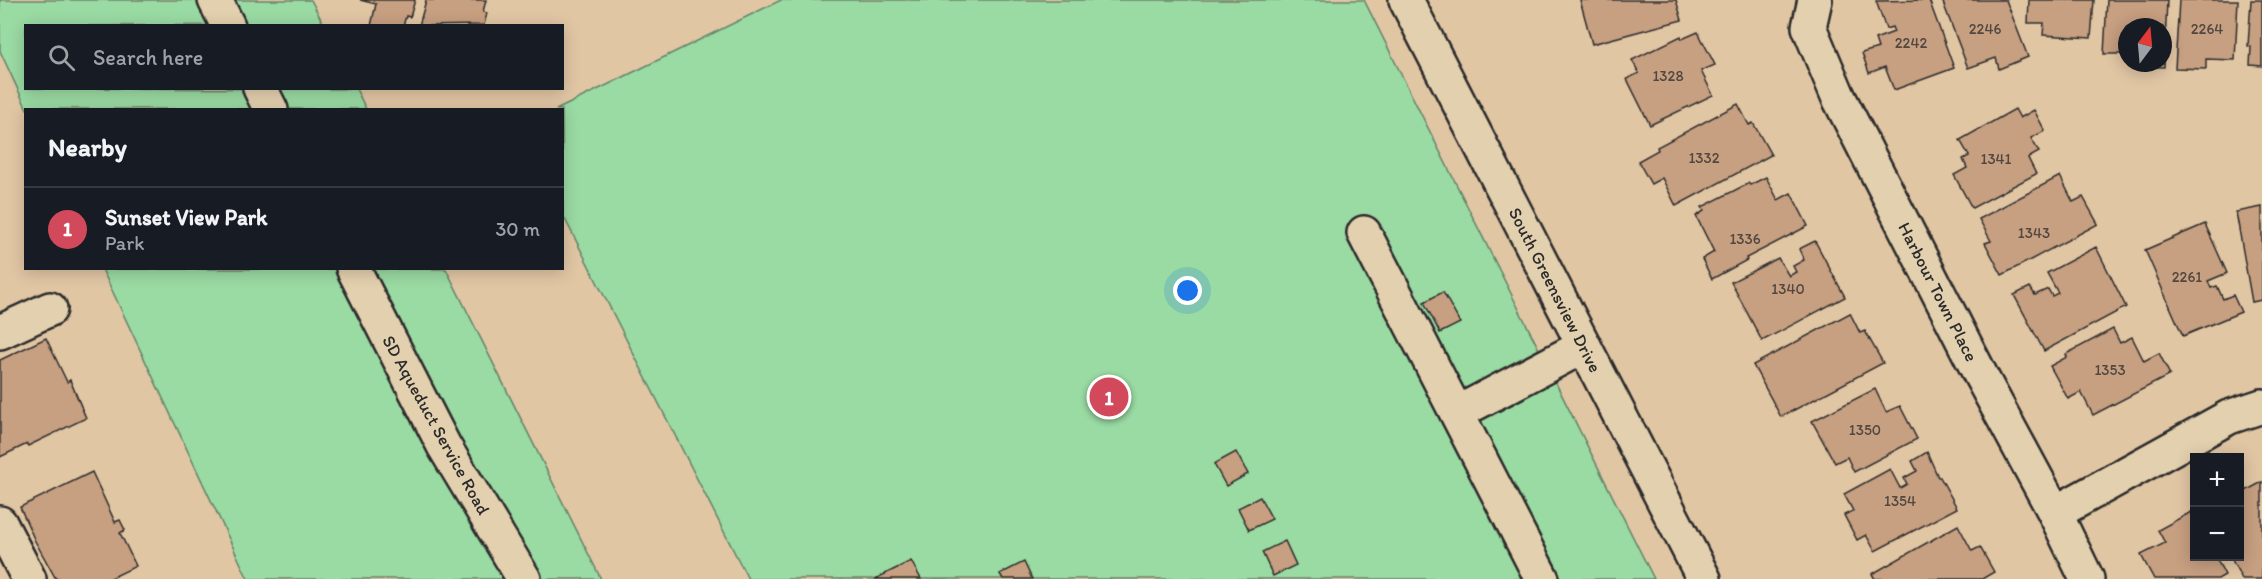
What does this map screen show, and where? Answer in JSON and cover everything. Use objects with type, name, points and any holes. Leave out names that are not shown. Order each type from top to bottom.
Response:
[{"type":"street","points":[[214,0],[227,24]]},
{"type":"street","name":"South Greensview Drive","points":[[1406,0],[1704,579]]},
{"type":"street","name":"Harbour Town Place","points":[[1815,0],[1809,27],[1838,96],[1868,159],[2055,513],[2087,579]]},
{"type":"street","points":[[261,90],[270,108]]},
{"type":"street","points":[[1364,233],[1542,579]]},
{"type":"street","name":"SD Aqueduct Service Road","points":[[354,270],[444,446],[524,579]]},
{"type":"street","points":[[0,332],[50,309]]},
{"type":"street","points":[[1457,413],[1584,346]]},
{"type":"street","points":[[2055,513],[2229,417],[2262,406]]},
{"type":"street","points":[[0,523],[29,579]]},
{"type":"green space","points":[[0,0],[311,0],[323,24],[24,24],[24,90],[356,90],[366,108],[27,108],[0,51]]},
{"type":"green space","points":[[781,0],[1364,0],[1654,579],[748,579],[564,217],[564,108],[560,108]]},
{"type":"green space","points":[[102,270],[446,270],[601,579],[248,579]]},
{"type":"building","points":[[360,0],[415,0],[410,17],[406,16],[404,24],[371,24],[376,4]]},
{"type":"building","points":[[426,0],[486,0],[483,12],[487,13],[484,24],[420,24]]},
{"type":"building","points":[[1580,0],[1676,0],[1682,20],[1592,44]]},
{"type":"building","points":[[1929,0],[1954,68],[1894,90],[1885,67],[1869,73],[1862,53],[1878,48],[1875,39],[1894,32],[1892,27],[1886,29],[1876,1]]},
{"type":"building","points":[[1942,0],[2006,0],[2028,57],[1999,69],[1996,58],[1968,68]]},
{"type":"building","points":[[2029,0],[2094,0],[2091,38],[2043,35],[2044,23],[2028,23]]},
{"type":"building","points":[[2107,0],[2167,0],[2166,18],[2118,18],[2118,54],[2104,54]]},
{"type":"building","points":[[2179,0],[2238,0],[2235,60],[2206,59],[2206,69],[2175,68]]},
{"type":"building","points":[[2251,0],[2262,0],[2262,66],[2250,65],[2251,47],[2248,46]]},
{"type":"building","points":[[1698,32],[1715,65],[1701,71],[1713,95],[1650,125],[1627,79],[1639,73],[1632,60],[1681,36],[1682,39]]},
{"type":"building","points":[[1738,104],[1749,125],[1753,123],[1771,155],[1676,206],[1662,178],[1651,184],[1638,161],[1658,150],[1657,147]]},
{"type":"building","points":[[2015,109],[2020,118],[2034,110],[2045,131],[2031,138],[2039,152],[2028,158],[2036,174],[1972,208],[1954,175],[1967,168],[1963,159],[1969,156],[1960,140]]},
{"type":"building","points":[[2060,176],[2073,202],[2083,197],[2098,224],[2002,275],[1985,243],[1991,241],[1979,219]]},
{"type":"building","points":[[1766,177],[1778,200],[1791,193],[1808,226],[1746,258],[1747,260],[1712,279],[1702,259],[1714,252],[1696,216],[1704,211],[1702,207]]},
{"type":"building","points":[[2262,207],[2262,300],[2252,302],[2236,212]]},
{"type":"building","points":[[2205,224],[2227,273],[2208,281],[2211,288],[2217,286],[2223,299],[2233,295],[2241,312],[2183,336],[2145,250]]},
{"type":"building","points":[[1815,241],[1845,297],[1762,341],[1731,282],[1778,258],[1789,276],[1796,272],[1793,266],[1804,260],[1799,249]]},
{"type":"building","points":[[2096,247],[2126,307],[2044,351],[2014,295],[2030,287],[2035,295],[2048,289],[2052,296],[2058,293],[2047,273]]},
{"type":"building","points":[[1443,292],[1460,323],[1440,333],[1424,302]]},
{"type":"building","points":[[1850,313],[1860,333],[1865,331],[1883,363],[1781,417],[1753,365]]},
{"type":"building","points":[[2113,329],[2120,343],[2132,337],[2144,361],[2159,353],[2170,375],[2093,415],[2081,392],[2068,399],[2050,366],[2067,357],[2066,354]]},
{"type":"building","points":[[46,338],[67,382],[70,380],[86,418],[0,457],[0,360]]},
{"type":"building","points":[[1875,389],[1886,412],[1900,406],[1917,439],[1854,472],[1847,457],[1835,463],[1812,421]]},
{"type":"building","points":[[1236,452],[1248,474],[1226,486],[1214,464]]},
{"type":"building","points":[[1927,452],[1938,477],[1957,508],[1875,551],[1866,535],[1857,540],[1844,515],[1853,511],[1844,494],[1890,469],[1900,488],[1907,484],[1904,478],[1917,471],[1912,461]]},
{"type":"building","points":[[92,472],[115,522],[120,520],[125,530],[120,533],[136,566],[109,579],[56,579],[20,507]]},
{"type":"building","points":[[2262,482],[2262,579],[2242,579],[2233,561],[2244,561],[2244,492]]},
{"type":"building","points":[[1260,497],[1272,519],[1249,530],[1238,508]]},
{"type":"building","points":[[2190,513],[2190,561],[2218,561],[2225,575],[2218,579],[2154,579],[2141,555],[2165,543],[2158,530]]},
{"type":"building","points":[[1958,525],[1972,551],[1980,547],[1994,572],[1982,579],[1875,579],[1872,574]]},
{"type":"building","points":[[1285,541],[1296,565],[1273,576],[1262,552]]},
{"type":"building","points":[[911,561],[921,579],[875,579]]},
{"type":"building","points":[[1024,562],[1032,579],[1003,579],[1000,574]]},
{"type":"place","name":"Sunset View Park","points":[[1109,397]]}]
